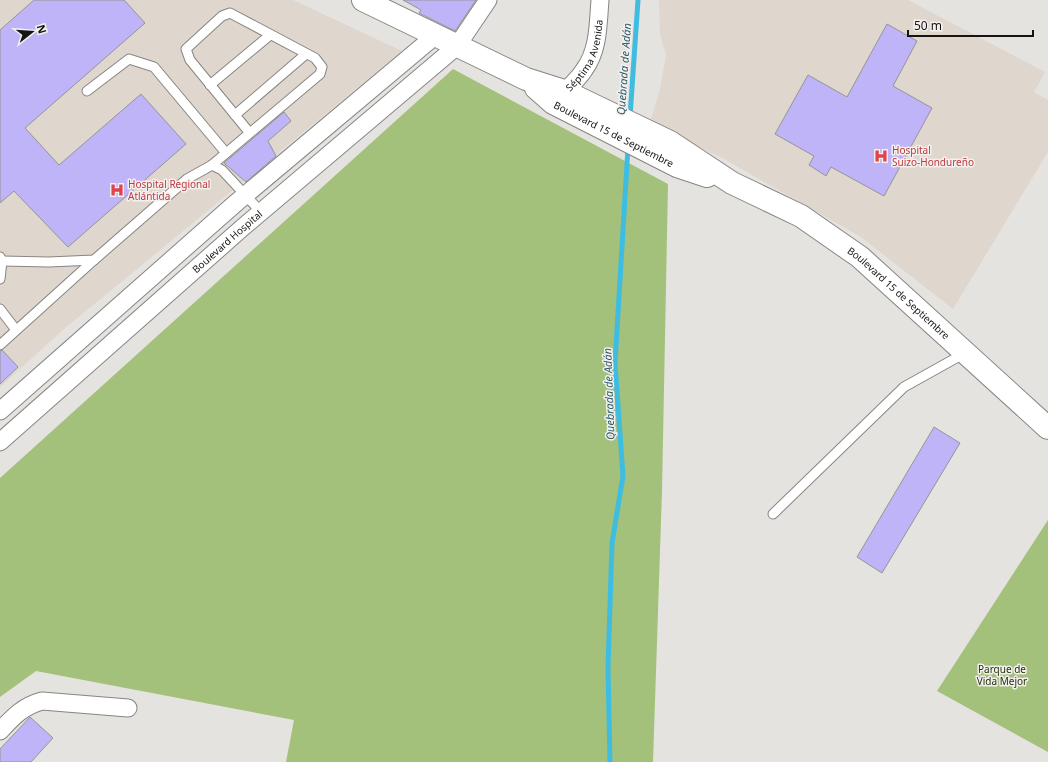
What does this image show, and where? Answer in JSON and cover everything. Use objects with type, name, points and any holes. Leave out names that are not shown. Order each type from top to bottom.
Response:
[{"type":"street","name":"Boulevard 15 de Septiembre","points":[[363,0],[526,79],[677,166],[732,183]]},
{"type":"street","name":"Boulevard Hospital","points":[[0,442],[261,212],[457,46],[488,0]]},
{"type":"street","name":"Séptima Avenida","points":[[559,97],[585,69],[592,56],[596,41],[600,0]]},
{"type":"street","points":[[0,411],[246,194],[436,35]]},
{"type":"street","name":"Boulevard 15 de Septiembre","points":[[559,97],[604,111],[670,142],[732,183],[801,216],[860,256],[1048,428]]},
{"type":"street","points":[[0,731],[16,713],[31,704],[42,701],[128,708]]},
{"type":"lane","points":[[0,345],[187,179],[212,166],[249,132],[320,74],[322,67],[314,58],[230,13],[222,16],[186,49],[190,60],[249,132]]},
{"type":"lane","points":[[210,85],[270,35]]},
{"type":"lane","points":[[234,115],[306,54]]},
{"type":"lane","points":[[87,91],[129,59],[154,67],[226,153]]},
{"type":"lane","points":[[212,166],[222,170],[246,194],[261,212]]},
{"type":"lane","points":[[0,279],[1,259],[49,262],[94,260]]},
{"type":"lane","points":[[0,309],[16,330]]},
{"type":"lane","points":[[772,514],[904,387],[966,352]]},
{"type":"shaded area","name":"Hospital Regional Atlántida","points":[[0,0],[293,0],[402,51],[64,329],[0,387]]},
{"type":"shaded area","name":"Hospital Suizo-Hondureño","points":[[659,0],[908,0],[1045,72],[1034,92],[1048,100],[1048,152],[953,309],[861,237],[724,159],[650,123],[660,89],[666,55],[660,34]]},
{"type":"green space","points":[[453,69],[668,184],[662,491],[653,762],[286,762],[294,720],[36,671],[0,697],[0,478]]},
{"type":"green space","name":"Parque de Vida Mejor","points":[[1048,520],[1048,752],[937,691]]},
{"type":"building","points":[[34,0],[124,0],[145,23],[25,128],[59,165],[141,94],[186,144],[68,247],[14,191],[0,203],[0,30]]},
{"type":"building","points":[[403,0],[476,0],[455,31],[419,13],[421,10]]},
{"type":"building","points":[[887,24],[917,41],[893,86],[932,108],[884,196],[831,167],[826,176],[809,165],[814,156],[775,134],[808,75],[847,97]]},
{"type":"building","points":[[284,112],[291,121],[268,141],[276,156],[246,182],[224,163]]},
{"type":"building","points":[[2,350],[18,367],[0,384],[0,351]]},
{"type":"building","points":[[934,427],[960,443],[882,573],[857,557]]},
{"type":"building","points":[[30,717],[53,738],[31,762],[0,762],[0,749]]},
{"type":"waterway","name":"Quebrada de Adán","points":[[630,117],[638,0]]},
{"type":"waterway","name":"Quebrada de Adán","points":[[610,762],[608,667],[612,543],[623,476],[615,363],[628,147]]},
{"type":"place","name":"Hospital Suizo-Hondureño","points":[[881,156]]},
{"type":"place","name":"Hospital Regional Atlántida","points":[[117,190]]}]
